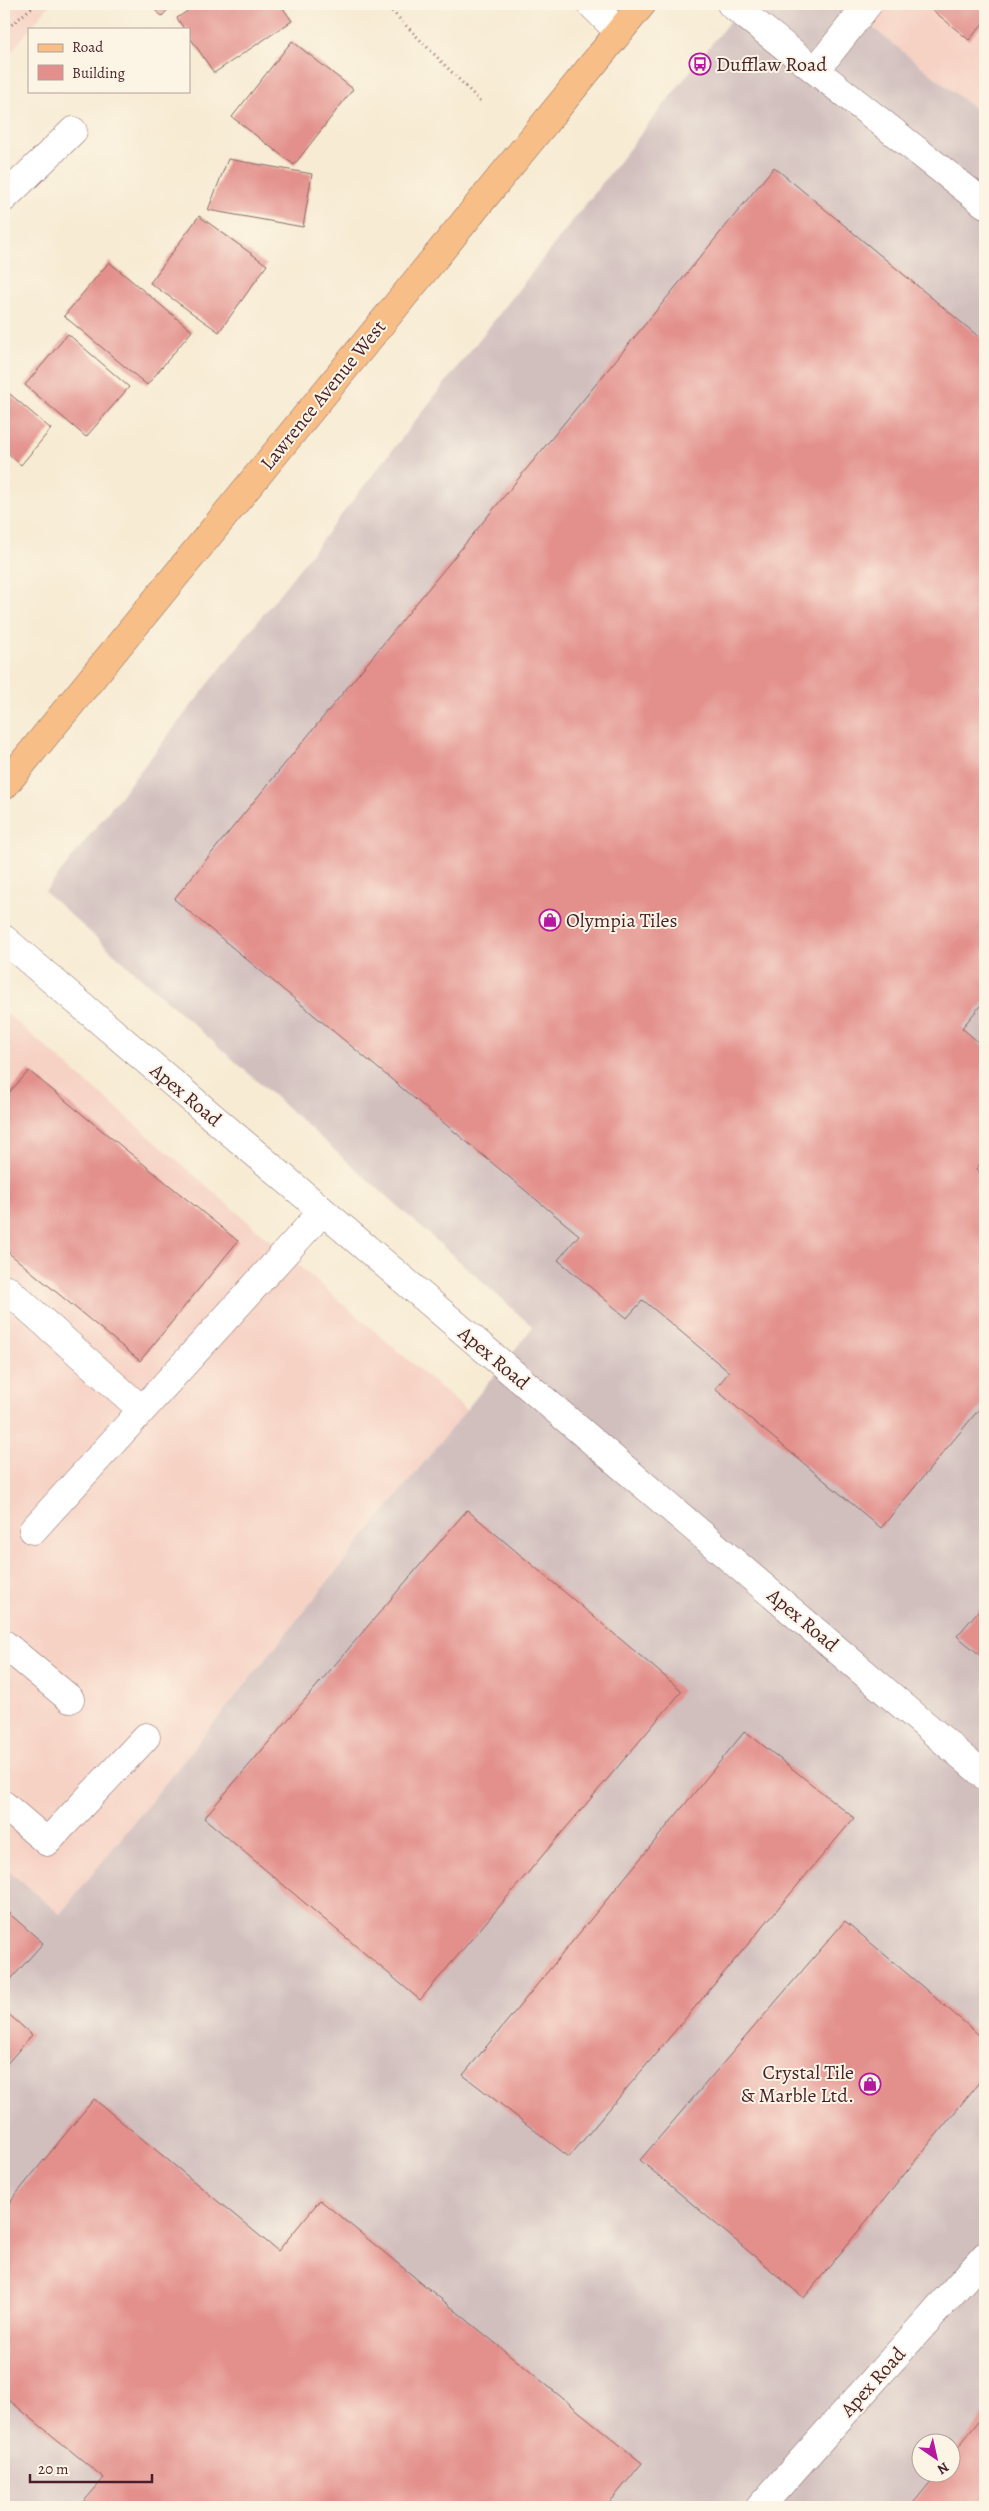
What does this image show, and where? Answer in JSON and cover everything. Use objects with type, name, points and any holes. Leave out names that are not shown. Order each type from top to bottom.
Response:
[{"type":"main road","name":"Lawrence Avenue West","points":[[4,786],[642,4]]},
{"type":"street","points":[[591,4],[619,32]]},
{"type":"street","points":[[731,4],[985,204]]},
{"type":"street","points":[[816,70],[868,4]]},
{"type":"street","points":[[4,198],[73,132]]},
{"type":"street","name":"Apex Road","points":[[4,939],[985,1776]]},
{"type":"street","points":[[33,1530],[323,1211]]},
{"type":"street","points":[[4,1296],[8,1290],[142,1410]]},
{"type":"street","points":[[4,1644],[70,1699]]},
{"type":"street","points":[[4,1805],[47,1842],[146,1737]]},
{"type":"street","name":"Apex Road","points":[[760,2507],[985,2256]]},
{"type":"path","points":[[4,31],[36,4]]},
{"type":"path","points":[[385,4],[480,101]]},
{"type":"shaded area","points":[[4,4],[50,4],[31,28],[28,28],[28,31],[4,61]]},
{"type":"shaded area","points":[[743,4],[843,4],[985,117],[985,2507],[4,2507],[4,1867],[60,1914],[533,1327],[45,892]]},
{"type":"shaded area","points":[[843,4],[985,4],[985,117]]},
{"type":"shaded area","points":[[4,1011],[466,1410],[60,1914],[4,1867]]},
{"type":"building","points":[[148,4],[173,4],[162,16]]},
{"type":"building","points":[[198,4],[280,4],[292,21],[214,73],[190,37],[190,28],[183,28],[177,18]]},
{"type":"building","points":[[925,4],[985,4],[985,21],[969,40]]},
{"type":"building","points":[[292,41],[353,89],[294,165],[232,117]]},
{"type":"building","points":[[228,159],[312,174],[303,227],[208,210]]},
{"type":"building","points":[[774,167],[985,342],[985,1000],[962,1028],[985,1048],[985,1158],[976,1169],[985,1177],[985,1402],[881,1528],[715,1389],[729,1372],[643,1300],[627,1318],[558,1260],[579,1235],[174,899]]},
{"type":"building","points":[[199,216],[267,265],[219,332],[150,283]]},
{"type":"building","points":[[109,262],[192,331],[147,385],[64,316]]},
{"type":"building","points":[[68,334],[129,387],[86,437],[25,385]]},
{"type":"building","points":[[4,389],[51,429],[21,465],[4,450]]},
{"type":"building","points":[[29,1071],[238,1241],[140,1361],[4,1249],[4,1098]]},
{"type":"building","points":[[467,1510],[682,1691],[420,2000],[204,1818]]},
{"type":"building","points":[[985,1603],[985,1659],[957,1636]]},
{"type":"building","points":[[745,1731],[854,1818],[569,2157],[463,2075]]},
{"type":"building","points":[[4,1909],[43,1943],[4,1987]]},
{"type":"building","points":[[845,1921],[985,2040],[985,2075],[804,2298],[640,2160]]},
{"type":"building","points":[[4,2010],[32,2035],[4,2067]]},
{"type":"building","points":[[94,2099],[278,2251],[320,2200],[642,2463],[606,2507],[79,2507],[104,2478],[4,2396],[4,2209]]},
{"type":"building","points":[[985,2413],[985,2507],[910,2507],[929,2484],[962,2484],[962,2442]]},
{"type":"place","name":"Dufflaw Road","points":[[700,64]]},
{"type":"place","name":"Olympia Tiles","points":[[550,920]]},
{"type":"place","name":"Crystal Tile & Marble Ltd.","points":[[870,2084]]}]
